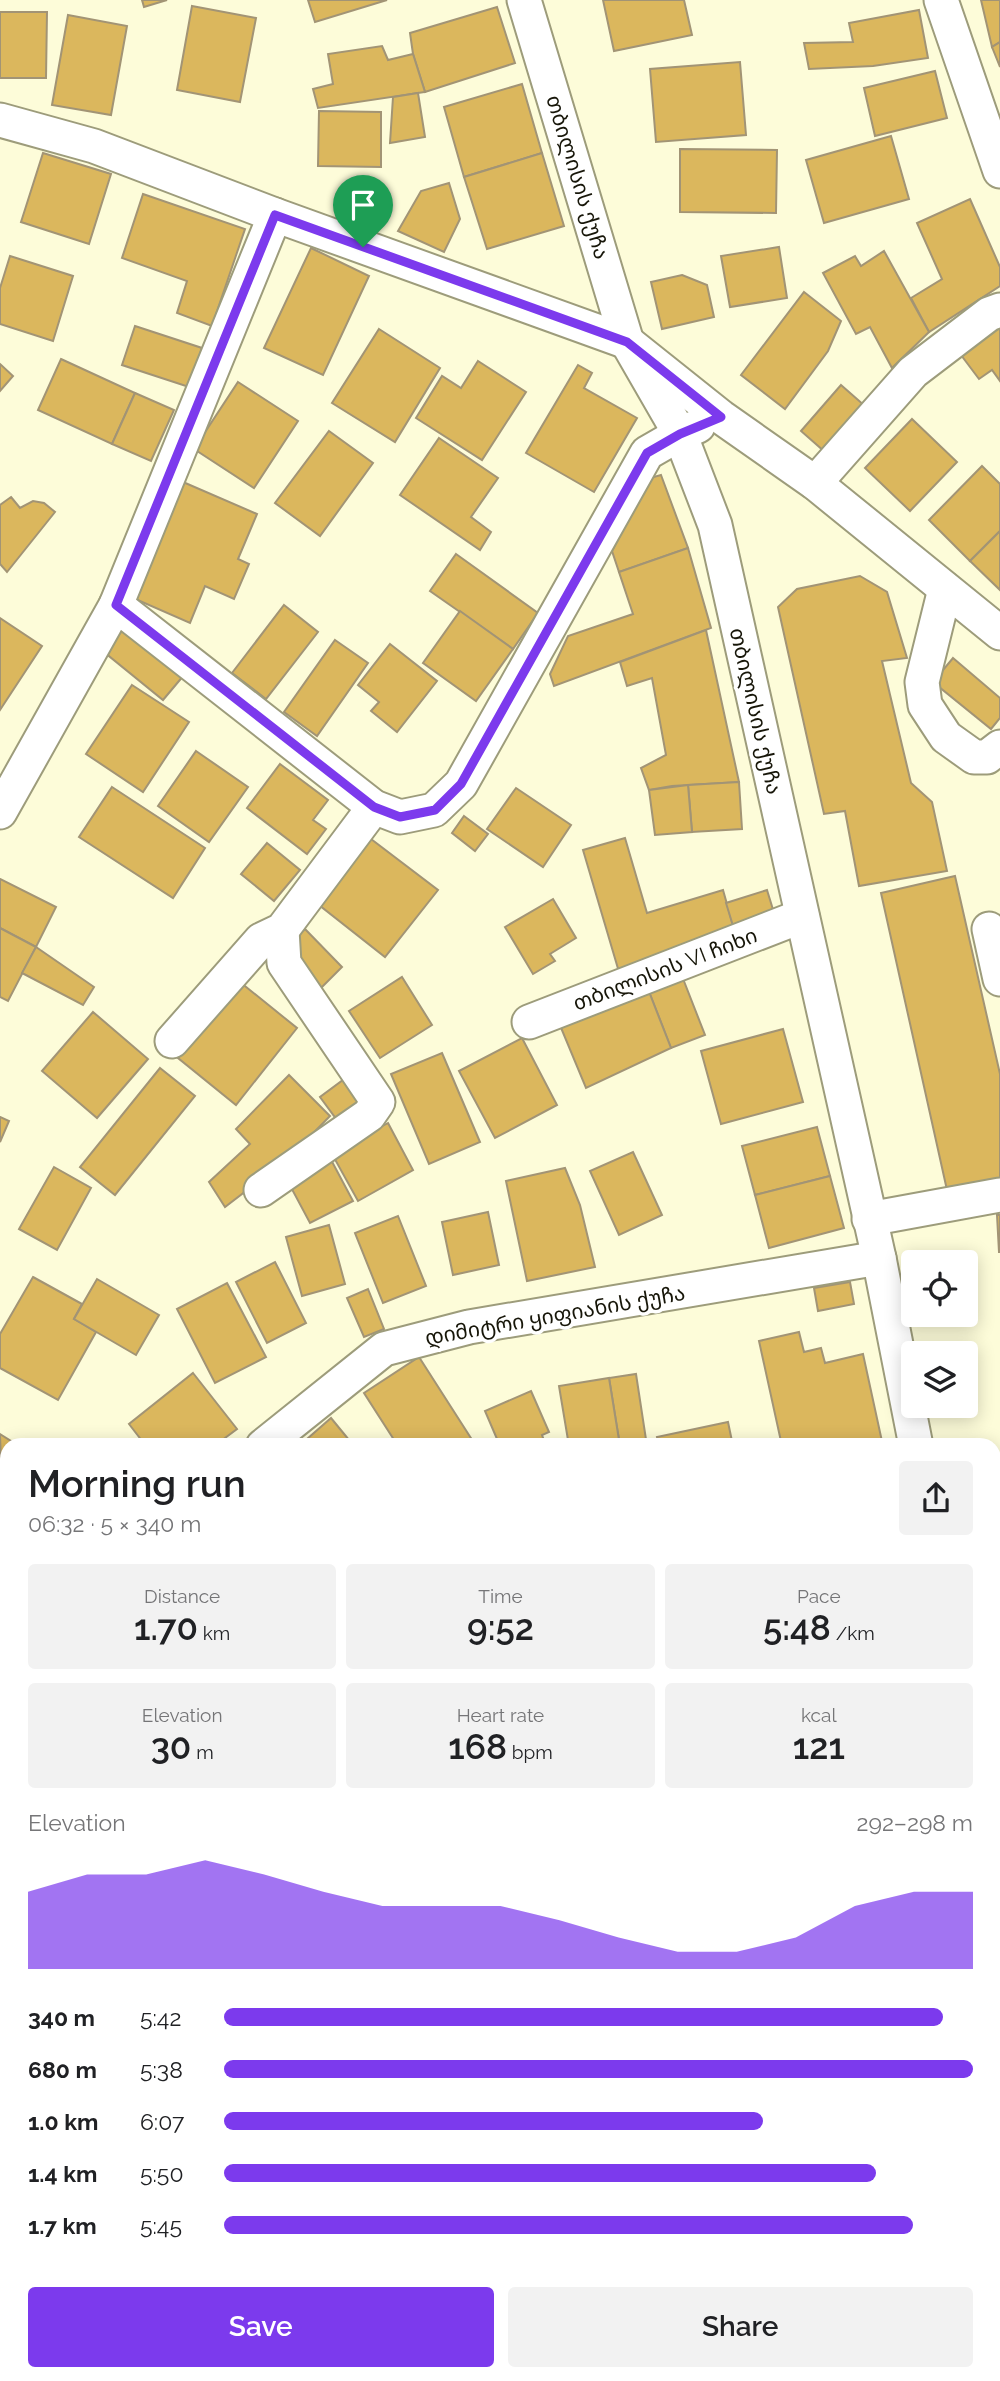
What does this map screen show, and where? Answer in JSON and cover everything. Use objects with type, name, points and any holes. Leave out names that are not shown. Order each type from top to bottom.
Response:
[{"type":"street","name":"თბილისის ქუჩა","points":[[524,0],[627,342],[680,434],[715,525],[879,1258],[914,1438]]},
{"type":"street","points":[[941,0],[1000,171]]},
{"type":"street","points":[[0,120],[94,146],[275,215],[627,342],[721,417],[815,483],[1000,633]]},
{"type":"street","points":[[0,812],[116,605],[275,215]]},
{"type":"street","points":[[815,483],[913,372],[989,314],[1000,310]]},
{"type":"street","points":[[116,605],[374,807],[400,817],[435,810],[461,784],[647,453],[680,434],[721,417]]},
{"type":"street","points":[[945,589],[922,682],[925,705],[946,737],[974,757],[987,757],[1000,747]]},
{"type":"street","points":[[172,1041],[261,940],[282,930],[374,807]]},
{"type":"street","name":"თბილისის VI ჩიხი","points":[[528,1023],[802,916]]},
{"type":"street","points":[[989,929],[1000,979]]},
{"type":"street","points":[[261,1190],[369,1115],[378,1101],[284,963],[282,930]]},
{"type":"street","points":[[869,1219],[1000,1195]]},
{"type":"street","name":"დიმიტრი ყიფიანის ქუჩა","points":[[273,1438],[384,1349],[469,1326],[879,1258]]},
{"type":"building","points":[[142,0],[167,0],[144,7]]},
{"type":"building","points":[[308,0],[387,0],[315,22]]},
{"type":"building","points":[[603,0],[684,0],[692,35],[614,51]]},
{"type":"building","points":[[981,0],[1000,0],[1000,42],[992,47]]},
{"type":"building","points":[[192,6],[256,18],[240,102],[177,90]]},
{"type":"building","points":[[497,7],[515,63],[425,92],[413,54],[410,33]]},
{"type":"building","points":[[919,10],[928,58],[873,66],[809,69],[804,43],[853,42],[849,23]]},
{"type":"building","points":[[0,12],[47,12],[46,78],[0,78]]},
{"type":"building","points":[[68,15],[127,26],[111,115],[52,105]]},
{"type":"building","points":[[1000,42],[1000,67],[992,47]]},
{"type":"building","points":[[382,46],[388,60],[413,54],[425,92],[318,108],[313,89],[333,84],[328,54]]},
{"type":"building","points":[[740,62],[746,135],[656,142],[650,69]]},
{"type":"building","points":[[935,71],[947,118],[875,136],[864,88]]},
{"type":"building","points":[[522,84],[542,153],[464,177],[444,107]]},
{"type":"building","points":[[418,93],[425,137],[390,143],[393,97]]},
{"type":"building","points":[[319,111],[381,112],[381,167],[318,166]]},
{"type":"building","points":[[891,136],[909,199],[824,223],[806,160]]},
{"type":"building","points":[[680,149],[777,150],[776,213],[680,212]]},
{"type":"building","points":[[43,153],[111,174],[89,244],[21,222]]},
{"type":"building","points":[[542,153],[564,226],[487,249],[464,177]]},
{"type":"building","points":[[449,183],[460,219],[444,252],[398,231],[421,191]]},
{"type":"building","points":[[143,194],[245,229],[212,326],[177,313],[187,281],[122,258]]},
{"type":"building","points":[[970,199],[1000,267],[1000,286],[929,332],[911,298],[942,279],[917,223]]},
{"type":"building","points":[[779,247],[787,298],[730,307],[721,256]]},
{"type":"building","points":[[311,248],[369,276],[323,375],[264,348]]},
{"type":"building","points":[[884,251],[929,332],[892,368],[870,327],[856,334],[823,273],[855,256],[861,266]]},
{"type":"building","points":[[10,256],[73,276],[53,341],[0,324],[0,288]]},
{"type":"building","points":[[682,275],[707,285],[714,317],[662,329],[651,282]]},
{"type":"building","points":[[804,292],[841,321],[828,351],[785,409],[741,375]]},
{"type":"building","points":[[1000,323],[1000,381],[992,370],[979,379],[958,351]]},
{"type":"building","points":[[135,326],[202,348],[189,387],[122,365]]},
{"type":"building","points":[[379,329],[440,368],[395,442],[332,403]]},
{"type":"building","points":[[61,359],[135,393],[112,444],[38,410]]},
{"type":"building","points":[[478,361],[526,392],[482,460],[416,418],[442,376],[461,388]]},
{"type":"building","points":[[0,364],[13,376],[0,391]]},
{"type":"building","points":[[578,365],[592,373],[584,388],[637,418],[594,492],[526,453]]},
{"type":"building","points":[[238,382],[298,421],[254,488],[194,449]]},
{"type":"building","points":[[841,385],[865,406],[825,452],[801,431]]},
{"type":"building","points":[[135,393],[174,410],[151,461],[112,444]]},
{"type":"building","points":[[912,419],[957,462],[910,511],[865,468]]},
{"type":"building","points":[[329,431],[373,463],[320,536],[275,503]]},
{"type":"building","points":[[439,438],[498,478],[471,517],[491,532],[480,550],[400,495]]},
{"type":"building","points":[[982,466],[1000,484],[1000,531],[970,561],[929,520]]},
{"type":"building","points":[[661,475],[688,548],[619,572],[612,551],[650,478]]},
{"type":"building","points":[[183,482],[257,514],[238,559],[249,564],[234,599],[205,586],[190,623],[133,598]]},
{"type":"building","points":[[11,497],[20,508],[33,501],[44,503],[55,512],[7,572],[0,564],[0,505]]},
{"type":"building","points":[[1000,531],[1000,590],[970,561]]},
{"type":"building","points":[[688,548],[711,628],[554,686],[550,674],[568,636],[633,614],[619,572]]},
{"type":"building","points":[[456,554],[538,613],[513,649],[430,591]]},
{"type":"building","points":[[860,576],[887,592],[907,658],[882,661],[911,783],[932,802],[947,871],[859,886],[845,811],[824,814],[778,607],[797,589]]},
{"type":"building","points":[[284,605],[318,632],[266,699],[232,673]]},
{"type":"building","points":[[460,611],[513,649],[476,701],[423,663]]},
{"type":"building","points":[[0,618],[42,646],[0,710]]},
{"type":"building","points":[[126,626],[184,675],[163,700],[104,652]]},
{"type":"building","points":[[706,630],[739,782],[649,790],[641,768],[666,755],[652,678],[627,686],[620,662]]},
{"type":"building","points":[[335,640],[368,663],[317,736],[284,712]]},
{"type":"building","points":[[390,644],[437,681],[397,732],[371,711],[379,702],[358,685]]},
{"type":"building","points":[[953,658],[1000,698],[1000,718],[991,729],[933,682]]},
{"type":"building","points":[[132,685],[189,722],[143,792],[86,754]]},
{"type":"building","points":[[196,751],[248,787],[209,842],[158,806]]},
{"type":"building","points":[[280,764],[328,800],[313,820],[326,829],[307,854],[247,808]]},
{"type":"building","points":[[739,782],[742,829],[692,832],[688,785]]},
{"type":"building","points":[[688,785],[692,832],[655,835],[649,790]]},
{"type":"building","points":[[112,787],[205,848],[173,898],[79,837]]},
{"type":"building","points":[[516,788],[571,825],[543,867],[487,829]]},
{"type":"building","points":[[464,816],[488,834],[475,851],[452,833]]},
{"type":"building","points":[[625,838],[647,913],[723,890],[734,929],[619,972],[583,850]]},
{"type":"building","points":[[371,839],[438,890],[385,957],[319,905]]},
{"type":"building","points":[[267,843],[300,870],[274,901],[241,874]]},
{"type":"building","points":[[955,876],[1000,1074],[1000,1178],[947,1190],[881,893]]},
{"type":"building","points":[[0,879],[56,907],[36,947],[0,928]]},
{"type":"building","points":[[767,890],[775,916],[734,929],[726,903]]},
{"type":"building","points":[[553,899],[576,938],[550,954],[555,961],[533,974],[505,927]]},
{"type":"building","points":[[0,928],[36,947],[8,1001],[0,997]]},
{"type":"building","points":[[305,929],[342,967],[319,990],[295,961],[293,940]]},
{"type":"building","points":[[36,947],[94,987],[83,1005],[22,973]]},
{"type":"building","points":[[680,971],[705,1035],[671,1048],[646,984]]},
{"type":"building","points":[[402,977],[432,1025],[380,1058],[349,1011]]},
{"type":"building","points":[[240,982],[297,1028],[236,1105],[178,1058]]},
{"type":"building","points":[[646,984],[671,1048],[586,1088],[559,1023]]},
{"type":"building","points":[[93,1012],[148,1059],[97,1118],[42,1071]]},
{"type":"building","points":[[783,1029],[803,1102],[721,1124],[701,1051]]},
{"type":"building","points":[[522,1038],[557,1105],[495,1138],[459,1071]]},
{"type":"building","points":[[442,1053],[480,1142],[429,1164],[391,1074]]},
{"type":"building","points":[[160,1068],[195,1096],[115,1195],[80,1167]]},
{"type":"building","points":[[289,1075],[330,1116],[289,1158],[225,1207],[209,1182],[250,1144],[236,1129]]},
{"type":"building","points":[[347,1077],[364,1101],[337,1120],[320,1097]]},
{"type":"building","points":[[0,1117],[9,1121],[0,1142]]},
{"type":"building","points":[[388,1123],[413,1170],[358,1201],[332,1154]]},
{"type":"building","points":[[817,1127],[830,1176],[755,1195],[742,1146]]},
{"type":"building","points":[[633,1152],[662,1215],[619,1235],[590,1171]]},
{"type":"building","points":[[329,1156],[353,1201],[310,1223],[286,1178]]},
{"type":"building","points":[[54,1167],[91,1188],[57,1250],[19,1229]]},
{"type":"building","points":[[565,1168],[580,1205],[595,1267],[527,1281],[506,1181]]},
{"type":"building","points":[[830,1176],[844,1228],[769,1248],[755,1195]]},
{"type":"building","points":[[488,1212],[499,1265],[453,1275],[442,1222]]},
{"type":"building","points":[[997,1215],[1000,1215],[1000,1252],[999,1252]]},
{"type":"building","points":[[398,1216],[426,1286],[383,1303],[355,1233]]},
{"type":"building","points":[[329,1225],[345,1284],[302,1296],[286,1237]]},
{"type":"building","points":[[275,1262],[306,1323],[267,1343],[236,1282]]},
{"type":"building","points":[[33,1277],[82,1304],[74,1319],[96,1332],[58,1400],[0,1368],[0,1334]]},
{"type":"building","points":[[97,1279],[159,1315],[136,1355],[74,1319]]},
{"type":"building","points":[[850,1282],[854,1304],[818,1311],[814,1288]]},
{"type":"building","points":[[227,1283],[266,1357],[215,1383],[177,1309]]},
{"type":"building","points":[[368,1289],[384,1329],[364,1337],[347,1298]]},
{"type":"building","points":[[799,1332],[804,1352],[821,1348],[825,1363],[863,1354],[881,1438],[780,1438],[759,1341]]},
{"type":"building","points":[[419,1357],[471,1438],[393,1438],[364,1393]]},
{"type":"building","points":[[193,1373],[237,1429],[225,1438],[140,1438],[129,1424]]},
{"type":"building","points":[[636,1374],[646,1438],[619,1438],[609,1378]]},
{"type":"building","points":[[609,1378],[619,1438],[568,1438],[559,1386]]},
{"type":"building","points":[[531,1391],[549,1432],[542,1435],[543,1438],[497,1438],[485,1411]]},
{"type":"building","points":[[331,1418],[347,1438],[308,1438]]},
{"type":"building","points":[[728,1422],[731,1438],[657,1438]]},
{"type":"route","points":[[275,215],[363,247],[627,342],[721,417],[680,434],[647,453],[461,784],[435,810],[400,817],[374,807],[116,605],[275,215]]}]
